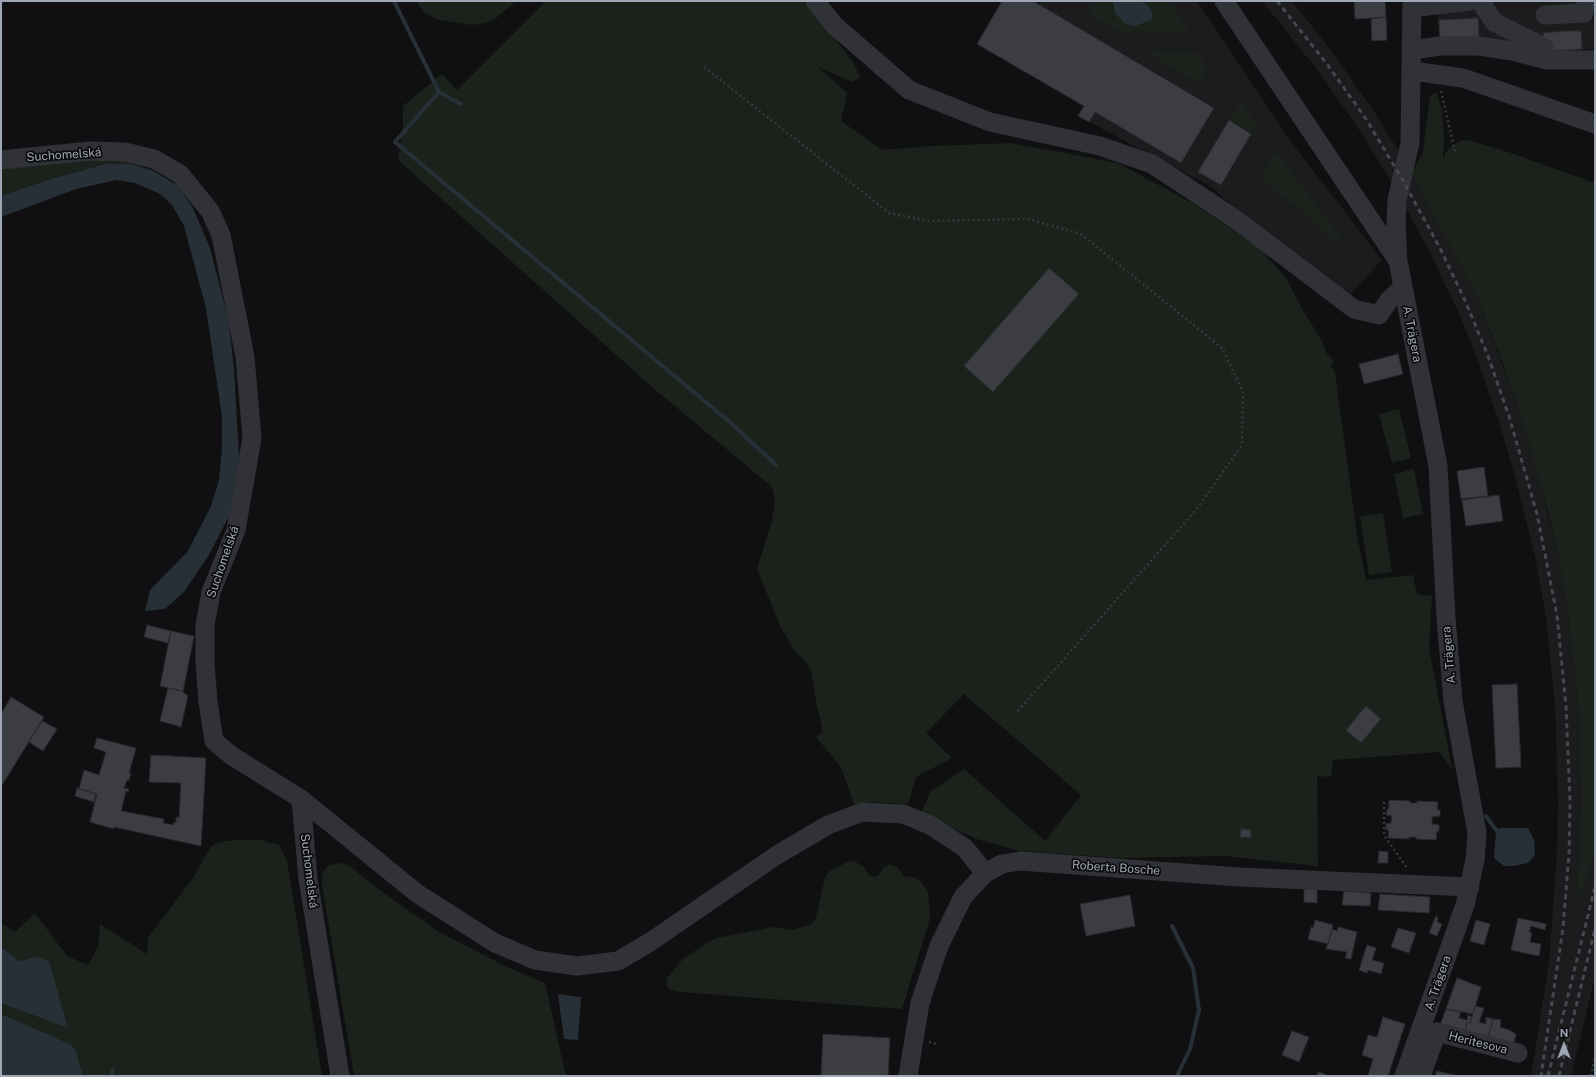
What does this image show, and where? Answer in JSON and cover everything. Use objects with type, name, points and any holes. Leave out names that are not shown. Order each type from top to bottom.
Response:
[{"type":"street","points":[[815,1],[834,25],[909,90],[990,122],[1100,146],[1152,164],[1238,221],[1354,309],[1379,315],[1389,300],[1402,288]]},
{"type":"street","points":[[1224,1],[1398,261]]},
{"type":"street","points":[[1412,5],[1469,1]]},
{"type":"street","points":[[1484,1],[1484,7],[1494,22],[1544,46]]},
{"type":"street","points":[[1545,15],[1584,13],[1587,1]]},
{"type":"street","name":"A. Trägera","points":[[1404,1076],[1470,887],[1475,860],[1477,833],[1453,701],[1446,618],[1438,466],[1402,288],[1398,261],[1396,225],[1397,200],[1410,143],[1412,5]]},
{"type":"street","points":[[1412,50],[1440,46],[1480,46],[1512,51],[1547,60],[1595,60]]},
{"type":"street","points":[[1412,71],[1463,78],[1595,124]]},
{"type":"street","name":"Suchomelská","points":[[1,160],[90,151],[132,154],[154,159],[180,174],[210,211],[221,235],[245,357],[252,438],[236,530],[211,592],[205,625],[204,663],[209,710],[214,741],[232,756],[301,799],[308,878],[340,1076]]},
{"type":"street","points":[[301,799],[418,894],[495,942],[535,960],[577,966],[618,961],[650,942],[777,855],[828,825],[862,812],[903,814],[930,825],[965,848],[985,873]]},
{"type":"street","name":"Roberta Bosche","points":[[908,1076],[920,1003],[939,946],[963,897],[985,873],[1002,864],[1020,861],[1239,877],[1470,887]]},
{"type":"street","name":"Heritesova","points":[[1421,1076],[1437,1032],[1518,1053]]},
{"type":"path","points":[[704,67],[889,213],[929,221],[1028,219],[1081,234],[1222,348],[1243,392],[1242,445],[1196,510],[1018,712]]},
{"type":"path","points":[[1436,75],[1445,101],[1448,126],[1455,151]]},
{"type":"path","points":[[1384,802],[1384,835],[1418,885]]},
{"type":"path","points":[[1591,1076],[1595,1057]]},
{"type":"shaded area","points":[[416,1],[516,1],[495,19],[486,23],[472,25],[439,20],[424,12]]},
{"type":"shaded area","points":[[546,1],[806,1],[853,62],[860,77],[853,82],[818,67],[847,93],[841,121],[882,150],[931,146],[1011,143],[1118,163],[1192,203],[1257,245],[1286,278],[1302,309],[1322,341],[1327,354],[1334,361],[1331,365],[1335,373],[1357,535],[1366,580],[1413,575],[1417,594],[1432,596],[1429,648],[1452,769],[1439,752],[1333,760],[1331,777],[1317,776],[1318,866],[1225,856],[1121,858],[1019,851],[977,839],[921,814],[930,792],[964,769],[1045,841],[1081,795],[964,694],[926,733],[952,758],[916,777],[908,804],[870,802],[854,805],[841,767],[816,737],[823,732],[816,702],[812,674],[806,661],[797,654],[781,628],[757,569],[772,521],[775,500],[772,487],[652,387],[398,160],[403,126],[403,106],[442,74],[457,90]]},
{"type":"shaded area","points":[[1002,1],[1039,5],[1041,1],[1197,1],[1289,139],[1382,260],[1348,297],[1278,245],[1210,186],[1078,116],[1084,106],[977,44]]},
{"type":"shaded area","points":[[1096,1],[1113,1],[1125,23],[1136,26],[1143,24],[1149,5],[1141,1],[1168,1],[1188,30],[1185,33],[1120,32],[1092,17],[1090,13]]},
{"type":"shaded area","points":[[1113,1],[1141,1],[1148,5],[1153,16],[1151,20],[1136,26],[1125,24],[1115,13]]},
{"type":"shaded area","points":[[1262,1],[1292,1],[1336,57],[1375,113],[1412,173],[1478,300],[1520,412],[1538,474],[1558,557],[1568,614],[1578,705],[1581,801],[1577,893],[1584,892],[1595,848],[1595,977],[1571,1076],[1531,1076],[1549,962],[1557,853],[1558,801],[1555,706],[1546,617],[1536,561],[1516,480],[1498,419],[1478,361],[1457,309],[1426,245],[1393,184],[1356,125],[1318,71]]},
{"type":"shaded area","points":[[1437,1],[1592,1],[1589,20],[1595,20],[1595,49],[1544,52],[1439,40]]},
{"type":"shaded area","points":[[1149,52],[1198,53],[1205,64],[1206,75],[1201,81],[1196,82],[1151,55]]},
{"type":"shaded area","points":[[1436,92],[1442,109],[1444,136],[1443,160],[1446,152],[1452,146],[1460,141],[1468,140],[1508,152],[1595,183],[1595,848],[1584,893],[1577,893],[1581,801],[1578,705],[1568,614],[1548,511],[1520,412],[1478,300],[1412,173],[1423,152],[1430,96]]},
{"type":"shaded area","points":[[1242,102],[1256,126],[1251,134],[1229,120]]},
{"type":"shaded area","points":[[1278,153],[1342,239],[1341,244],[1262,178],[1262,174],[1274,155]]},
{"type":"shaded area","points":[[117,157],[132,164],[104,164],[44,181],[1,196],[1,169]]},
{"type":"shaded area","points":[[105,164],[132,164],[154,171],[178,186],[193,208],[210,248],[228,318],[234,367],[239,458],[229,516],[209,555],[184,592],[165,609],[145,611],[150,590],[188,551],[211,506],[219,480],[222,448],[222,417],[206,308],[184,226],[172,205],[160,194],[135,183],[116,180],[76,189],[1,217],[1,196],[44,181]]},
{"type":"shaded area","points":[[1399,409],[1411,458],[1392,463],[1379,414]]},
{"type":"shaded area","points":[[1414,469],[1423,514],[1403,518],[1394,474]]},
{"type":"shaded area","points":[[1383,513],[1392,572],[1369,575],[1360,517]]},
{"type":"shaded area","points":[[1501,828],[1528,828],[1534,840],[1535,855],[1528,863],[1514,866],[1504,866],[1494,858],[1496,830]]},
{"type":"shaded area","points":[[260,840],[279,845],[287,861],[322,1076],[83,1076],[76,1051],[70,1044],[1,1014],[1,1003],[68,1027],[36,957],[20,961],[1,947],[1,923],[15,932],[35,913],[67,956],[88,965],[98,947],[100,924],[147,954],[148,938],[193,878],[211,846],[219,842]]},
{"type":"shaded area","points":[[849,861],[856,862],[864,867],[869,875],[874,877],[878,876],[884,867],[889,865],[897,867],[904,876],[916,878],[928,891],[930,918],[902,1009],[680,992],[671,990],[667,987],[667,978],[682,960],[716,938],[773,927],[791,930],[811,925],[816,918],[825,877],[830,871]]},
{"type":"shaded area","points":[[342,863],[350,866],[374,886],[439,932],[509,968],[545,983],[566,1076],[354,1076],[322,885],[322,875],[324,870],[329,865]]},
{"type":"shaded area","points":[[1,947],[20,961],[36,957],[49,961],[68,1028],[1,1003]]},
{"type":"shaded area","points":[[558,994],[581,997],[578,1040],[564,1039]]},
{"type":"shaded area","points":[[1,1014],[70,1044],[76,1051],[83,1076],[1,1075]]},
{"type":"building","points":[[1002,1],[1033,1],[1214,108],[1181,163],[1095,112],[1089,122],[1078,116],[1084,106],[977,44]]},
{"type":"building","points":[[1354,1],[1385,1],[1386,17],[1355,19]]},
{"type":"building","points":[[1386,17],[1387,40],[1372,41],[1371,19]]},
{"type":"building","points":[[1478,18],[1479,37],[1440,39],[1439,20]]},
{"type":"building","points":[[1581,31],[1582,49],[1553,51],[1545,49],[1543,33]]},
{"type":"building","points":[[1229,120],[1251,134],[1221,185],[1198,172]]},
{"type":"building","points":[[1049,268],[1079,294],[993,392],[964,366]]},
{"type":"building","points":[[1398,354],[1403,374],[1364,384],[1359,364]]},
{"type":"building","points":[[1484,467],[1488,496],[1461,499],[1457,471]]},
{"type":"building","points":[[1499,495],[1503,521],[1466,526],[1462,500]]},
{"type":"building","points":[[147,625],[171,631],[168,643],[144,637]]},
{"type":"building","points":[[171,631],[194,636],[183,691],[160,686]]},
{"type":"building","points":[[1517,684],[1521,767],[1496,768],[1492,685]]},
{"type":"building","points":[[168,688],[182,691],[188,696],[181,727],[160,721]]},
{"type":"building","points":[[11,697],[44,717],[1,787],[1,714]]},
{"type":"building","points":[[1366,706],[1381,719],[1361,743],[1346,730]]},
{"type":"building","points":[[42,721],[57,729],[43,751],[29,742]]},
{"type":"building","points":[[97,738],[136,748],[129,773],[131,773],[129,780],[127,780],[124,788],[129,789],[128,792],[126,791],[121,811],[164,819],[163,823],[173,825],[174,822],[176,823],[176,817],[179,818],[181,783],[149,782],[151,755],[206,758],[201,846],[114,827],[114,829],[90,822],[97,794],[79,789],[84,770],[99,775],[106,752],[94,748]]},
{"type":"building","points":[[77,788],[96,794],[94,802],[75,796]]},
{"type":"building","points":[[1389,800],[1410,801],[1410,803],[1417,803],[1417,801],[1438,802],[1437,810],[1440,810],[1440,816],[1432,817],[1432,824],[1439,825],[1436,840],[1416,839],[1416,837],[1409,837],[1409,839],[1388,838],[1389,830],[1386,830],[1386,824],[1391,823],[1392,816],[1386,815],[1387,809],[1389,809]]},
{"type":"building","points":[[1241,829],[1251,830],[1251,838],[1240,837]]},
{"type":"building","points":[[1379,851],[1388,852],[1388,863],[1378,863]]},
{"type":"building","points":[[1304,889],[1317,889],[1317,903],[1304,902]]},
{"type":"building","points":[[1344,891],[1371,893],[1370,906],[1342,905]]},
{"type":"building","points":[[1380,894],[1430,897],[1429,913],[1378,910]]},
{"type":"building","points":[[1130,895],[1135,926],[1086,936],[1080,904]]},
{"type":"building","points":[[1436,916],[1438,918],[1437,922],[1442,924],[1437,936],[1429,933]]},
{"type":"building","points":[[1518,918],[1546,924],[1545,930],[1531,926],[1529,932],[1532,933],[1530,942],[1541,944],[1539,956],[1511,950]]},
{"type":"building","points":[[1315,920],[1333,925],[1328,944],[1308,939],[1311,927],[1313,928]]},
{"type":"building","points":[[1476,920],[1490,924],[1484,945],[1470,941]]},
{"type":"building","points":[[1338,927],[1357,932],[1351,959],[1345,958],[1347,952],[1326,949],[1332,929],[1337,931]]},
{"type":"building","points":[[1398,928],[1416,933],[1409,953],[1391,947]]},
{"type":"building","points":[[1367,945],[1376,948],[1372,960],[1384,963],[1381,974],[1368,970],[1367,973],[1359,970]]},
{"type":"building","points":[[1457,978],[1481,987],[1473,1014],[1446,1009]]},
{"type":"building","points":[[1475,1006],[1484,1008],[1479,1022],[1486,1024],[1486,1017],[1493,1019],[1487,1041],[1464,1034],[1467,1022],[1470,1023]]},
{"type":"building","points":[[1446,1009],[1459,1012],[1461,1011],[1459,1018],[1467,1020],[1468,1015],[1472,1017],[1470,1023],[1467,1022],[1464,1034],[1440,1025]]},
{"type":"building","points":[[1383,1017],[1405,1024],[1388,1076],[1368,1076],[1373,1059],[1362,1055],[1368,1035],[1377,1037]]},
{"type":"building","points":[[1493,1019],[1501,1020],[1500,1027],[1516,1034],[1513,1046],[1487,1041]]},
{"type":"building","points":[[1292,1031],[1309,1037],[1299,1062],[1282,1055]]},
{"type":"building","points":[[823,1034],[890,1038],[888,1076],[821,1076]]},
{"type":"building","points":[[1437,1071],[1459,1076],[1435,1076]]},
{"type":"building","points":[[1319,1072],[1329,1076],[1317,1076]]},
{"type":"waterway","points":[[394,1],[439,92],[395,142],[732,424],[776,465]]},
{"type":"waterway","points":[[439,92],[461,104]]},
{"type":"waterway","points":[[1486,816],[1496,830]]},
{"type":"waterway","points":[[1172,926],[1193,968],[1199,1010],[1190,1049],[1177,1076]]},
{"type":"waterway","points":[[111,1076],[113,1070]]},
{"type":"railway","points":[[1277,1],[1327,64],[1366,119],[1402,179],[1440,248],[1467,305],[1488,356],[1509,416],[1537,514],[1557,615],[1566,706],[1570,801],[1569,854],[1563,928],[1541,1076]]},
{"type":"railway","points":[[1548,1076],[1595,887]]},
{"type":"railway","points":[[1559,1076],[1595,929]]}]
